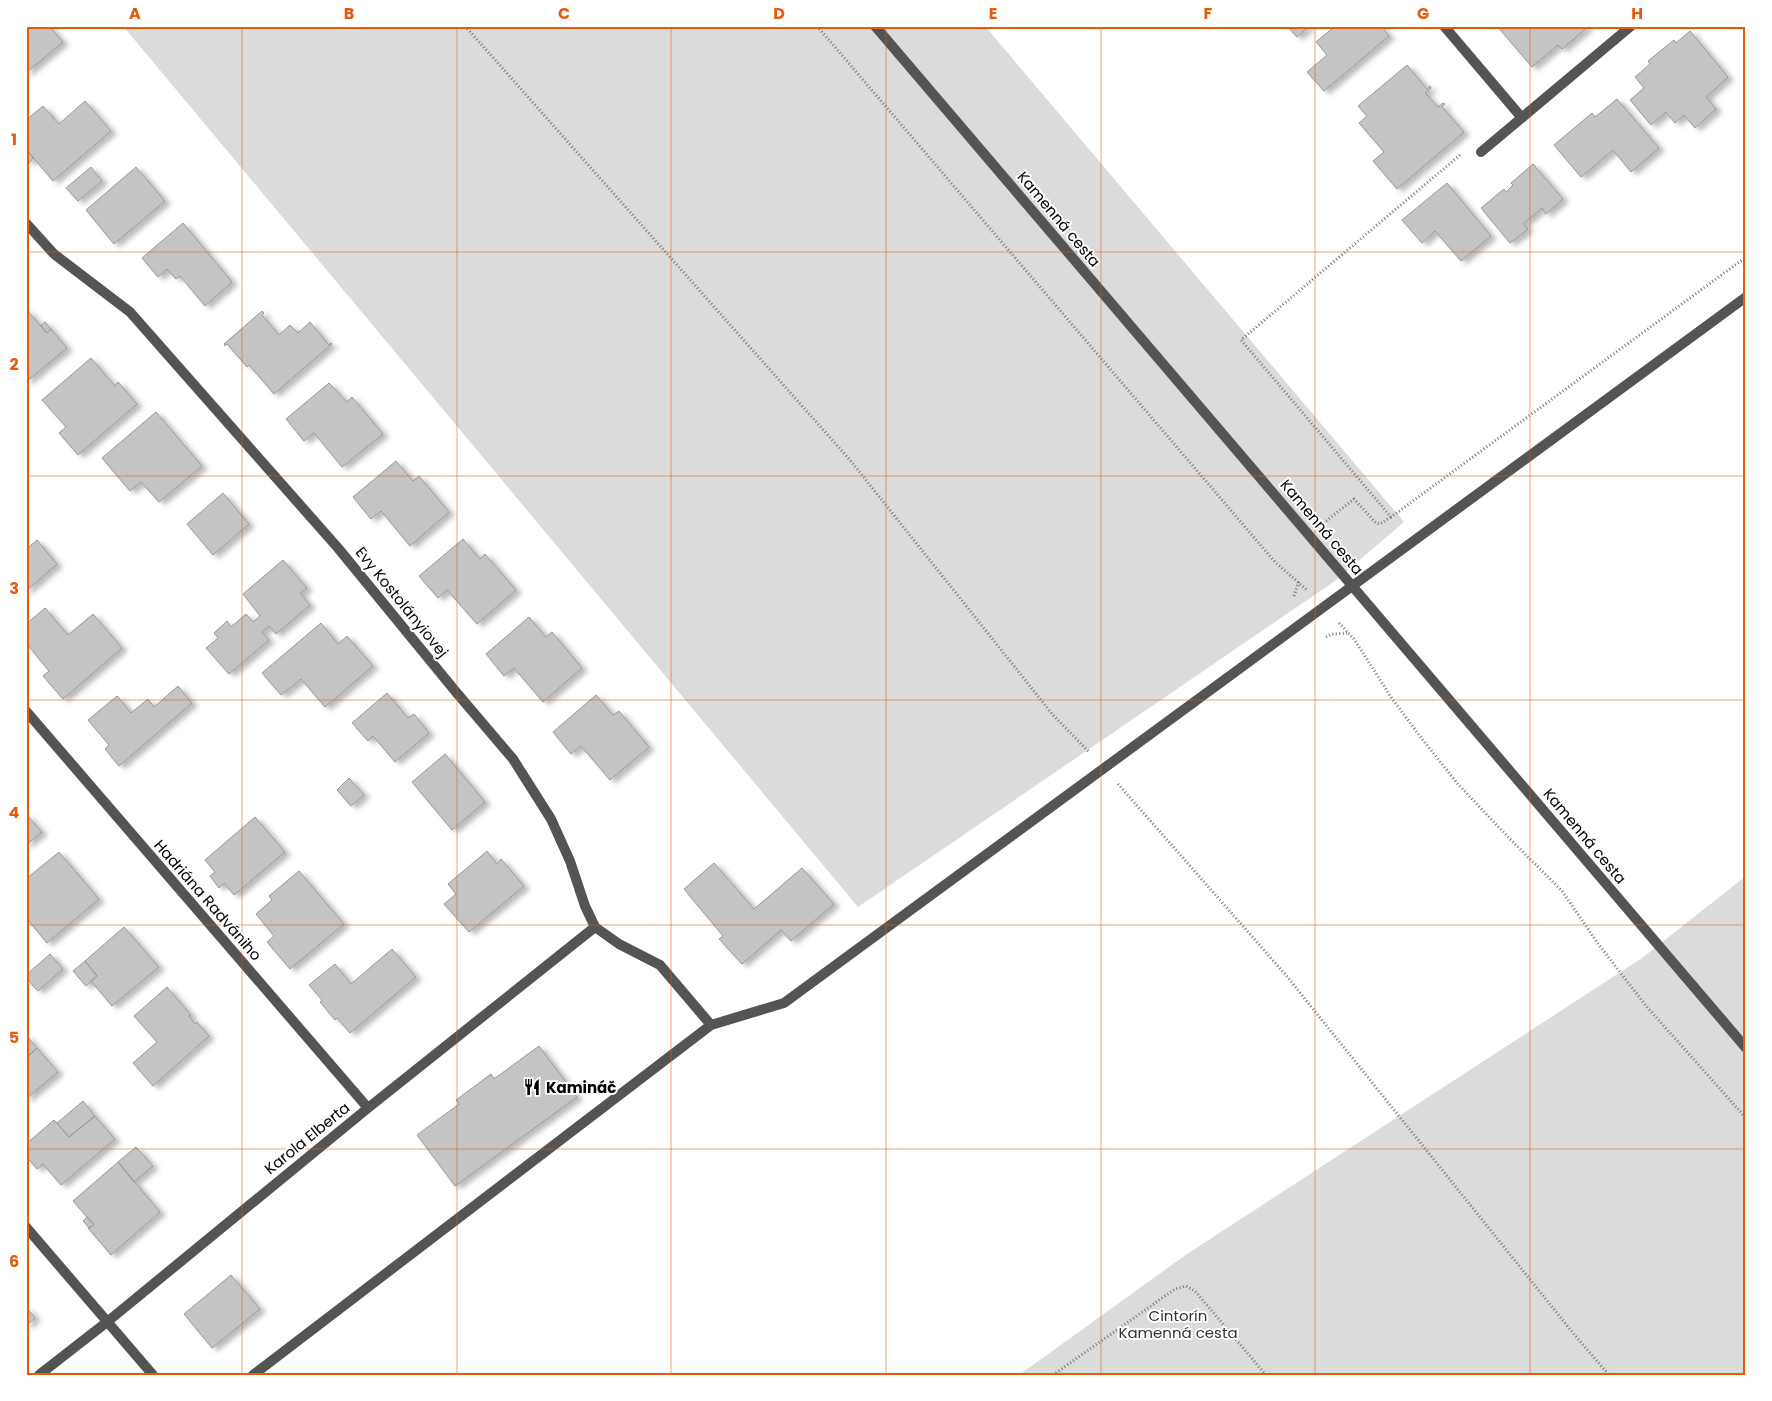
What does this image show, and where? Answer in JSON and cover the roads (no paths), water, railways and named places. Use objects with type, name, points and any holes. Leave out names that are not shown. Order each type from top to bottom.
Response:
[{"type":"street","name":"Kamenná cesta","points":[[875,26],[1746,1048]]},
{"type":"street","points":[[1444,26],[1522,118]]},
{"type":"street","points":[[1481,152],[1632,26]]},
{"type":"street","name":"Evy Kostolányiovej","points":[[26,223],[54,254],[130,312],[338,548],[512,759],[551,819],[570,861],[585,906],[596,927],[619,944],[660,964],[711,1025]]},
{"type":"street","points":[[253,1375],[711,1025],[784,1003],[1746,297]]},
{"type":"street","name":"Hadriána Radvániho","points":[[26,711],[368,1108]]},
{"type":"street","name":"Karola Elberta","points":[[40,1375],[368,1108],[596,927]]},
{"type":"street","points":[[26,1227],[153,1375]]},
{"type":"place","name":"Kamináč","points":[[532,1087]]},
{"type":"park label","name":"Cintorín Kamenná cesta","points":[[1178,1324]]}]
